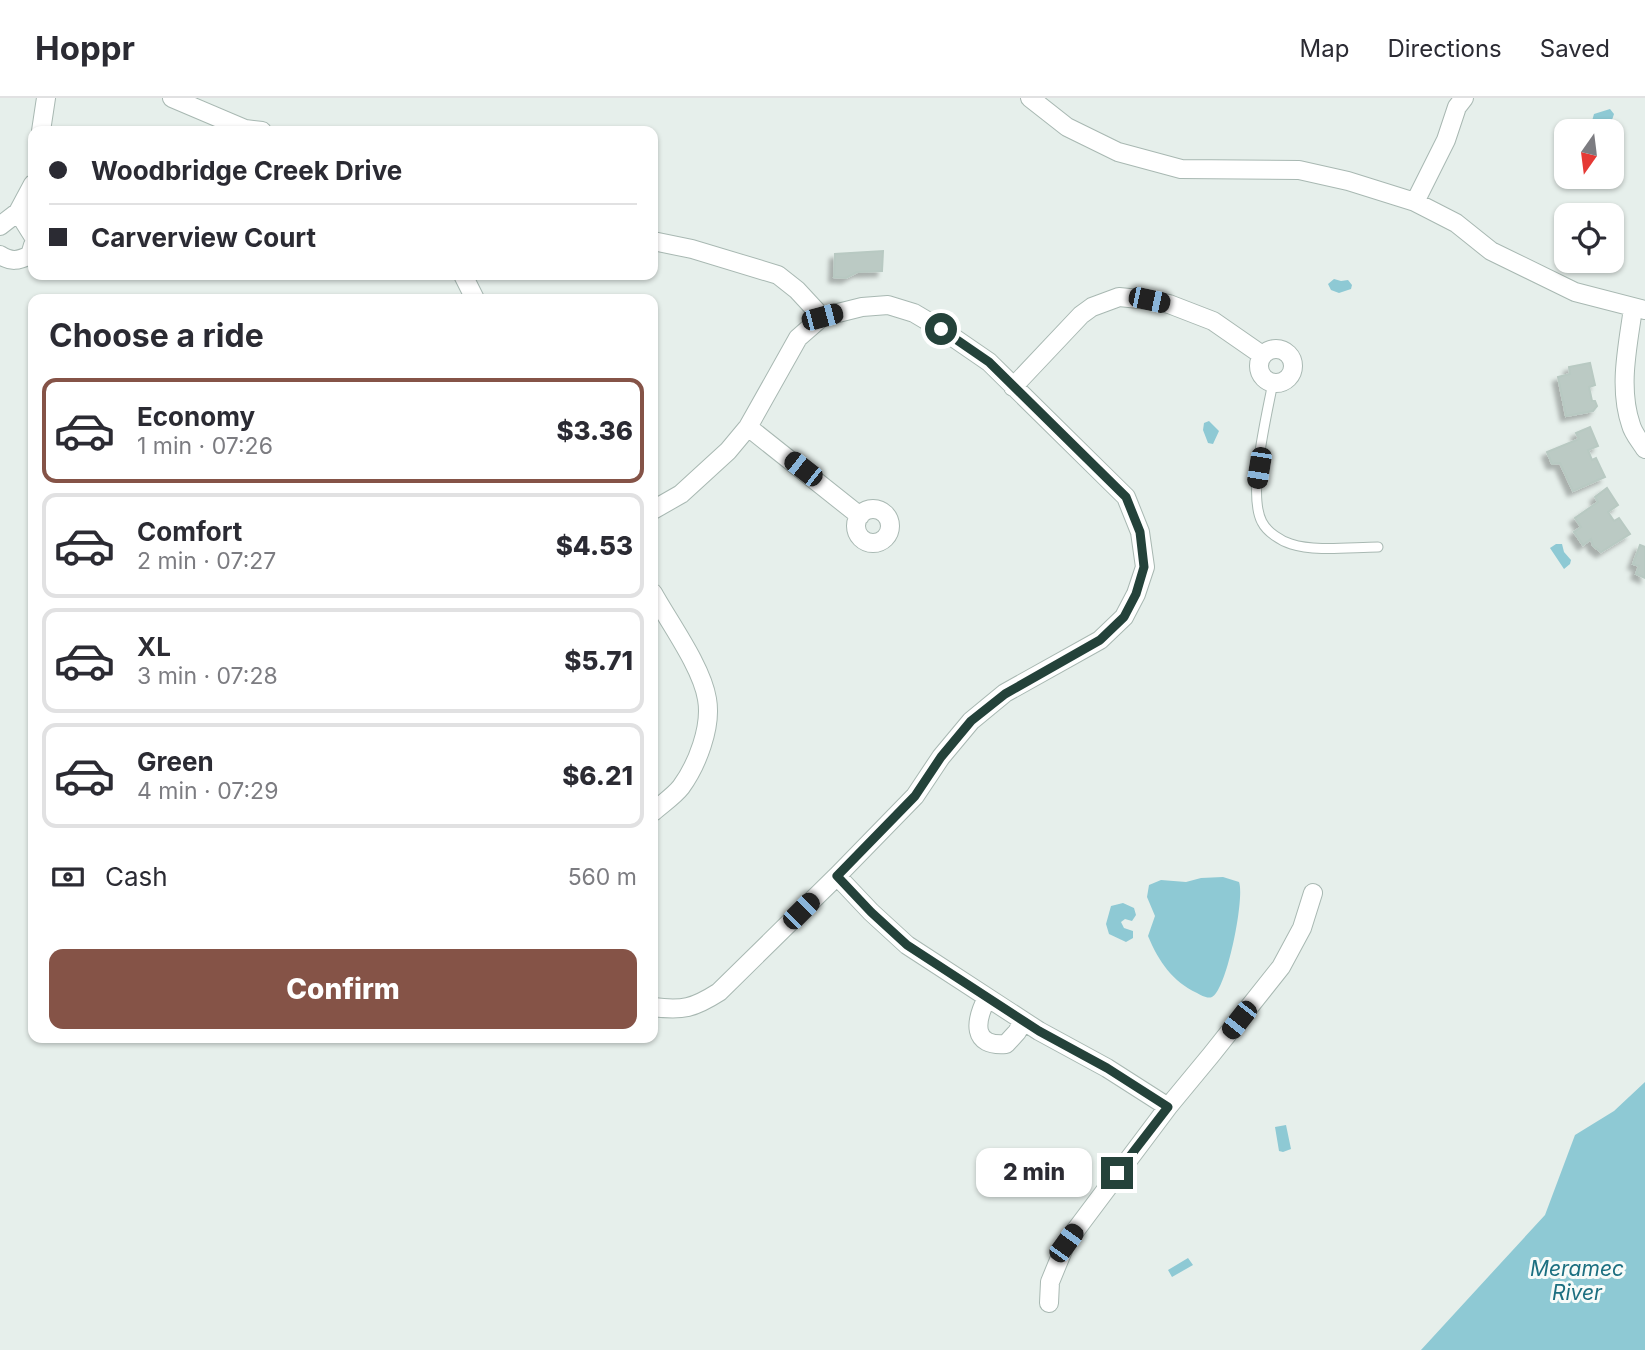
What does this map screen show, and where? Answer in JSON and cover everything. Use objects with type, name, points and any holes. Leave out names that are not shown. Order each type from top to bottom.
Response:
[{"type":"street","points":[[42,126],[46,98]]},
{"type":"street","points":[[172,98],[238,126]]},
{"type":"street","points":[[1030,98],[1068,127],[1118,152],[1181,169],[1299,170],[1348,181],[1415,202],[1456,223],[1491,251],[1535,273],[1575,292],[1639,309],[1624,370],[1631,426],[1645,449]]},
{"type":"street","points":[[1415,202],[1446,140],[1457,107],[1464,98]]},
{"type":"street","points":[[0,226],[18,212],[28,193]]},
{"type":"street","points":[[18,212],[28,228]]},
{"type":"street","points":[[658,241],[778,275],[797,290],[822,317]]},
{"type":"street","points":[[0,255],[9,260],[19,260],[28,255]]},
{"type":"street","points":[[1013,387],[1081,315],[1105,301],[1119,297],[1169,304],[1213,321],[1262,355]]},
{"type":"street","points":[[658,507],[681,494],[717,463],[748,427],[786,356],[799,338],[822,317],[862,307],[888,305],[915,313],[989,362],[1126,497],[1140,532],[1144,567],[1136,594],[1124,617],[1100,640],[1005,694],[971,721],[941,757],[915,796],[719,992],[698,1006],[677,1010],[658,1008]]},
{"type":"street","points":[[1279,349],[1285,351],[1293,366],[1289,376],[1280,382],[1273,382],[1265,379],[1259,369],[1262,355],[1268,350],[1279,349]]},
{"type":"street","points":[[748,427],[860,516]]},
{"type":"street","points":[[658,602],[701,680],[708,701],[701,746],[692,769],[681,788],[658,808]]},
{"type":"street","points":[[837,876],[907,945],[1023,1021],[1124,1078],[1168,1107]]},
{"type":"street","points":[[1049,1303],[1050,1282],[1066,1243],[1168,1107],[1281,967],[1302,928],[1313,893]]},
{"type":"street","points":[[988,998],[979,1017],[982,1039],[994,1045],[1006,1044],[1023,1021]]},
{"type":"lane","points":[[1273,382],[1255,491],[1262,523],[1275,536],[1292,544],[1310,547],[1378,547]]},
{"type":"water","points":[[1610,109],[1614,114],[1612,119],[1593,119],[1594,114]]},
{"type":"water","points":[[1334,279],[1348,280],[1352,285],[1351,289],[1339,293],[1331,290],[1328,284]]},
{"type":"water","points":[[1209,421],[1219,431],[1213,444],[1208,443],[1203,430],[1204,423]]},
{"type":"water","points":[[1562,544],[1564,552],[1571,560],[1564,569],[1550,548]]},
{"type":"water","points":[[1223,877],[1239,882],[1239,905],[1229,961],[1218,991],[1208,998],[1180,983],[1167,970],[1157,954],[1148,936],[1155,916],[1147,897],[1149,885],[1161,880],[1186,882]]},
{"type":"water","points":[[1123,903],[1134,908],[1136,915],[1132,921],[1125,919],[1121,922],[1124,928],[1133,931],[1133,938],[1126,942],[1109,934],[1106,924],[1111,906]]},
{"type":"water","name":"Meramec River","points":[[1645,1082],[1645,1350],[1421,1350],[1545,1215],[1575,1135],[1614,1111]]},
{"type":"water","points":[[1286,1125],[1291,1149],[1283,1152],[1279,1151],[1275,1127]]},
{"type":"water","points":[[1033,1156],[1044,1165],[1042,1170],[1026,1171],[1017,1167],[1017,1160]]},
{"type":"water","points":[[1188,1258],[1193,1265],[1172,1277],[1168,1270]]},
{"type":"building","points":[[883,251],[882,271],[857,272],[846,278],[834,277],[835,254]]},
{"type":"building","points":[[1590,363],[1595,385],[1589,387],[1592,401],[1595,401],[1597,406],[1593,411],[1566,416],[1558,377],[1570,374],[1569,367]]},
{"type":"building","points":[[1590,427],[1598,446],[1588,450],[1592,460],[1596,458],[1605,477],[1573,491],[1560,463],[1552,464],[1547,452],[1579,439],[1576,433]]},
{"type":"building","points":[[1607,488],[1618,505],[1608,512],[1614,521],[1619,518],[1630,534],[1601,552],[1593,546],[1591,539],[1583,545],[1574,532],[1581,527],[1575,518],[1598,502],[1595,497]]},
{"type":"building","points":[[1640,545],[1645,547],[1645,578],[1636,574],[1639,566],[1633,564]]},
{"type":"route","points":[[941,329],[989,362],[1126,497],[1140,532],[1144,567],[1136,594],[1124,617],[1100,640],[1005,694],[971,721],[941,757],[915,796],[837,876],[907,945],[1039,1031],[1124,1078],[1168,1107],[1117,1173]]}]
